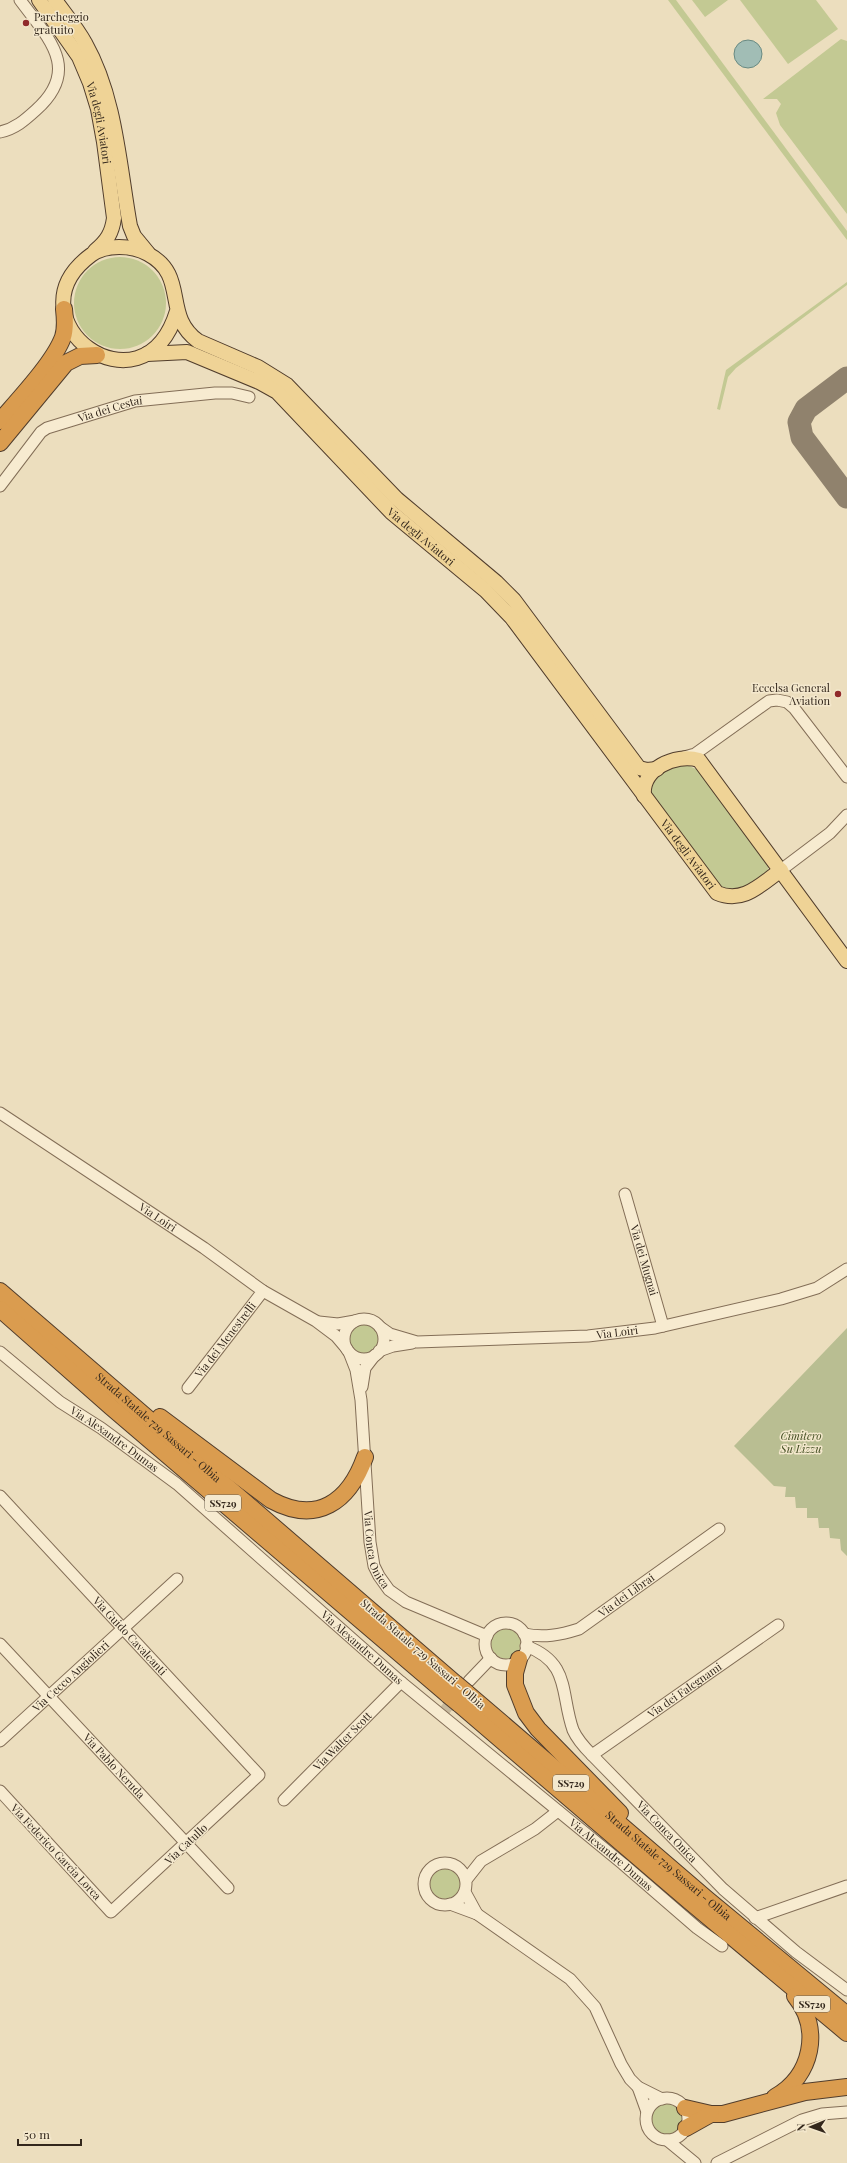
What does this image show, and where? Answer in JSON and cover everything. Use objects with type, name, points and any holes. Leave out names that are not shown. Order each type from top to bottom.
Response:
[{"type":"highway","points":[[0,421],[46,365],[60,343],[64,330],[64,309]]},
{"type":"highway","points":[[0,442],[66,363],[80,356],[97,355]]},
{"type":"highway","name":"Strada Statale 729 Sassari - Olbia","points":[[0,1291],[65,1347],[455,1697],[676,1872],[847,2015]]},
{"type":"highway","name":"Strada Statale 729 Sassari - Olbia","points":[[0,1309],[128,1422],[455,1697],[847,2033]]},
{"type":"highway","points":[[65,1347],[247,1482],[282,1506],[297,1510],[314,1509],[334,1502],[351,1486],[358,1476],[365,1457]]},
{"type":"highway","points":[[523,1653],[515,1673],[515,1685],[526,1713],[538,1729],[676,1872]]},
{"type":"highway","points":[[767,2102],[784,2092],[797,2078],[808,2060],[811,2041],[809,2021],[803,2005],[778,1975]]},
{"type":"highway","points":[[684,2108],[711,2114],[736,2112],[805,2092],[847,2087]]},
{"type":"highway","points":[[683,2132],[711,2114]]},
{"type":"main road","name":"Via degli Aviatori","points":[[39,0],[80,57],[98,110],[114,218],[113,228],[108,240],[93,254]]},
{"type":"main road","name":"Via degli Aviatori","points":[[55,0],[85,43],[96,65],[111,114],[130,226],[134,236],[148,254]]},
{"type":"main road","points":[[111,247],[130,247],[148,254],[162,264],[171,278],[176,294],[177,311],[171,328],[161,343],[146,354],[122,360],[97,355],[86,348],[76,338],[68,325],[64,309],[65,292],[70,277],[80,264],[93,254],[111,247]]},
{"type":"main road","name":"Via degli Aviatori","points":[[177,311],[188,334],[198,341],[258,367],[288,385],[397,499],[496,582],[514,600],[639,768],[647,770],[657,769]]},
{"type":"main road","name":"Via degli Aviatori","points":[[146,354],[187,352],[231,370],[277,392],[391,512],[499,604],[548,666],[717,893],[733,898],[741,896],[780,870]]},
{"type":"main road","points":[[644,796],[643,788],[645,781],[657,769],[680,758],[699,760],[847,961]]},
{"type":"street","points":[[0,132],[11,129],[22,122],[51,94],[59,80],[58,64],[51,42],[20,0]]},
{"type":"street","name":"Via dei Cestai","points":[[0,486],[41,432],[47,428],[135,401],[215,393],[232,393],[250,397]]},
{"type":"street","points":[[680,758],[695,754],[756,708],[768,701],[777,700],[787,702],[794,708],[847,777]]},
{"type":"street","points":[[780,870],[830,833],[847,815]]},
{"type":"street","name":"Via Loiri","points":[[0,1114],[204,1248],[263,1291],[316,1321],[336,1336],[348,1350]]},
{"type":"street","name":"Via dei Mugnai","points":[[625,1194],[663,1326]]},
{"type":"street","name":"Via Loiri","points":[[380,1327],[395,1336],[417,1342],[588,1336],[663,1326],[796,1295],[817,1288],[847,1269]]},
{"type":"street","name":"Via dei Menestrelli","points":[[188,1388],[263,1291]]},
{"type":"street","points":[[377,1353],[384,1340],[380,1327],[369,1319],[355,1321],[346,1330],[344,1337],[348,1350],[363,1358],[377,1353],[393,1346],[417,1342]]},
{"type":"street","name":"Via Loiri","points":[[316,1321],[338,1324],[355,1321]]},
{"type":"street","name":"Via Conca Onica","points":[[348,1350],[356,1370],[361,1400],[370,1542],[374,1566],[389,1590],[406,1602],[487,1636]]},
{"type":"street","name":"Via Alexandre Dumas","points":[[0,1352],[60,1402],[101,1428],[177,1484],[401,1682],[455,1697],[558,1811],[641,1879],[697,1928],[722,1946]]},
{"type":"street","name":"Via Conca Onica","points":[[361,1400],[365,1368],[377,1353]]},
{"type":"street","name":"Via Guido Cavalcanti","points":[[0,1496],[259,1775]]},
{"type":"street","name":"Via dei Librai","points":[[524,1634],[539,1637],[560,1636],[579,1630],[719,1529]]},
{"type":"street","name":"Via Cecco Angiolieri","points":[[0,1741],[177,1579]]},
{"type":"street","points":[[502,1623],[513,1624],[524,1634],[523,1653],[505,1664],[491,1658],[486,1650],[487,1636],[493,1628],[502,1623]]},
{"type":"street","name":"Via dei Falegnami","points":[[592,1755],[778,1625]]},
{"type":"street","name":"Via Pablo Neruda","points":[[0,1644],[228,1888]]},
{"type":"street","name":"Via Conca Onica","points":[[523,1653],[544,1654],[552,1661],[558,1671],[574,1731],[592,1755],[722,1889],[755,1918],[847,1990]]},
{"type":"street","points":[[455,1697],[491,1658]]},
{"type":"street","name":"Via Walter Scott","points":[[284,1800],[401,1682]]},
{"type":"street","name":"Via Catullo","points":[[111,1912],[187,1844],[259,1775]]},
{"type":"street","name":"Via Federico Garcia Lorca","points":[[0,1791],[111,1912]]},
{"type":"street","points":[[466,1880],[481,1861],[535,1829],[558,1811]]},
{"type":"street","points":[[456,1865],[481,1861]]},
{"type":"street","points":[[447,1862],[456,1865],[464,1873],[466,1880],[465,1892],[461,1898],[450,1904],[443,1905],[431,1900],[427,1894],[424,1882],[426,1875],[435,1865],[447,1862]]},
{"type":"street","points":[[755,1918],[847,1886]]},
{"type":"street","points":[[465,1892],[477,1914]]},
{"type":"street","points":[[450,1904],[477,1914],[551,1964],[584,1992],[596,2007],[621,2064],[630,2079],[638,2087],[662,2099],[676,2100],[684,2108],[688,2119],[683,2132],[692,2161]]},
{"type":"street","points":[[638,2087],[647,2112],[646,2120],[650,2132],[661,2139],[667,2140],[692,2161]]},
{"type":"street","points":[[647,2112],[654,2103],[662,2099]]},
{"type":"street","points":[[717,2163],[802,2120],[822,2114],[847,2112]]},
{"type":"street","points":[[667,2140],[683,2132]]},
{"type":"green space","points":[[668,0],[676,0],[847,231],[847,240]]},
{"type":"green space","points":[[692,0],[728,0],[705,17]]},
{"type":"green space","points":[[740,0],[816,0],[838,29],[788,64]]},
{"type":"green space","points":[[841,39],[847,41],[847,214],[780,125],[776,113],[781,104],[777,99],[763,99]]},
{"type":"green space","points":[[120,257],[137,261],[152,271],[162,286],[166,303],[162,320],[152,335],[137,345],[120,349],[103,345],[88,335],[78,320],[74,303],[78,286],[88,271],[103,261]]},
{"type":"green space","points":[[847,282],[847,285],[736,368],[728,377],[720,410],[717,409],[726,370]]},
{"type":"green space","points":[[685,764],[698,770],[769,865],[767,873],[743,890],[720,889],[649,794],[650,781],[672,766]]},
{"type":"green space","points":[[364,1322],[373,1325],[377,1329],[380,1338],[377,1347],[373,1351],[364,1354],[355,1351],[351,1347],[348,1338],[351,1329],[355,1325]]},
{"type":"green space","name":"Cimitero Su Lizzu","points":[[847,1328],[847,1556],[841,1550],[840,1539],[830,1538],[829,1528],[819,1528],[818,1518],[807,1518],[807,1508],[796,1508],[795,1497],[785,1497],[786,1487],[774,1486],[734,1446]]},
{"type":"green space","points":[[506,1629],[517,1633],[521,1644],[517,1655],[506,1659],[495,1655],[491,1644],[495,1633]]},
{"type":"green space","points":[[445,1869],[456,1873],[460,1884],[456,1895],[445,1899],[434,1895],[430,1884],[434,1873]]},
{"type":"green space","points":[[667,2103],[678,2108],[683,2119],[678,2130],[667,2135],[656,2130],[651,2119],[656,2108]]},
{"type":"water","points":[[748,40],[758,44],[762,54],[758,64],[748,68],[738,64],[734,54],[738,44]]},
{"type":"taxiway","points":[[847,378],[806,409],[799,422],[802,437],[847,497]]},
{"type":"tunnel","points":[[445,1710],[458,1694]]},
{"type":"place","name":"Parcheggio gratuito","points":[[26,23]]},
{"type":"place","name":"Eccelsa General Aviation","points":[[838,694]]}]
